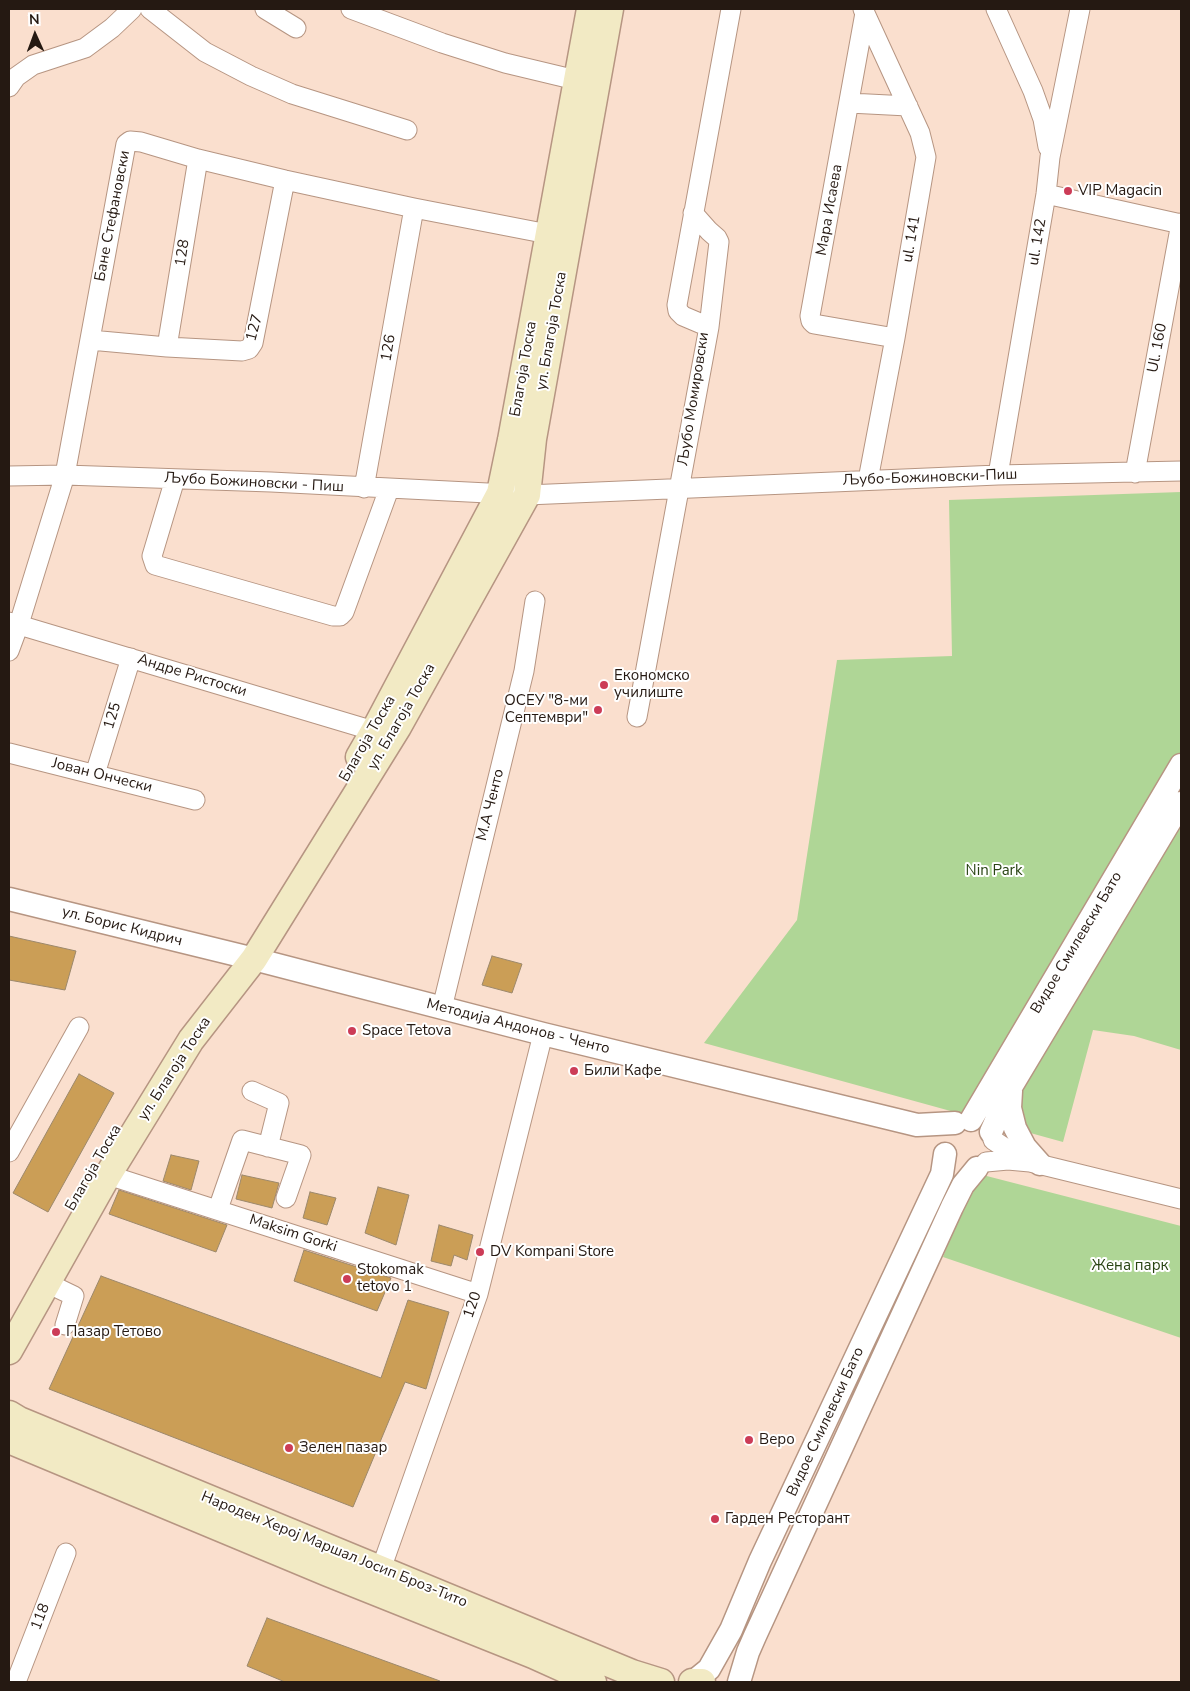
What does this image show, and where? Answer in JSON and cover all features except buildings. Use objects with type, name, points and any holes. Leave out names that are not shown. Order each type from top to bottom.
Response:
[{"type":"main road","name":"Благоја Тоска","points":[[9,1317],[130,1106],[245,957],[374,731],[500,493],[590,9]]},
{"type":"main road","name":"ул. Благоја Тоска","points":[[9,1351],[108,1175],[191,1040],[398,727],[527,495],[535,429],[610,9]]},
{"type":"main road","name":"Народен Херој Маршал Јосип Броз-Тито","points":[[9,1414],[19,1420],[632,1674],[661,1682]]},
{"type":"main road","name":"Народен Херој Маршал Јосип Броз-Тито","points":[[9,1440],[328,1573],[533,1655],[594,1682]]},
{"type":"main road","points":[[693,1682],[702,1682]]},
{"type":"street","points":[[9,86],[16,77],[33,65],[84,48],[112,28],[132,9]]},
{"type":"street","points":[[150,9],[205,52],[251,76],[292,94],[406,130]]},
{"type":"street","points":[[265,9],[296,28]]},
{"type":"street","points":[[351,9],[487,58],[576,80]]},
{"type":"street","name":"Љубо Момировски","points":[[637,717],[709,327],[683,316],[678,311],[676,305],[732,9]]},
{"type":"street","points":[[996,9],[1033,91],[1043,119],[1050,157]]},
{"type":"street","name":"ul. 142","points":[[998,475],[1046,194],[1050,157],[1068,60],[1080,9]]},
{"type":"street","name":"Мара Исаева","points":[[864,11],[810,316],[814,324],[895,338]]},
{"type":"street","name":"ul. 141","points":[[864,11],[908,106],[924,144],[926,157],[868,480]]},
{"type":"street","points":[[849,103],[908,106]]},
{"type":"street","name":"Бане Стефановски","points":[[9,651],[14,623],[65,475],[126,144],[130,141],[135,141],[198,159],[285,180],[548,234]]},
{"type":"street","name":"128","points":[[167,347],[198,159]]},
{"type":"street","name":"127","points":[[90,340],[242,352],[248,349],[253,342],[285,180]]},
{"type":"street","points":[[1046,194],[1181,223]]},
{"type":"street","name":"126","points":[[364,488],[414,208]]},
{"type":"street","points":[[693,213],[719,242],[709,327]]},
{"type":"street","name":"Ul. 160","points":[[1135,473],[1181,223]]},
{"type":"street","name":"Љубо-Божиновски-Пиш","points":[[527,495],[998,475],[1181,471]]},
{"type":"street","name":"Љубо Божиновски - Пиш","points":[[9,476],[65,475],[175,479],[527,495]]},
{"type":"street","points":[[175,479],[152,556],[155,565],[333,616],[340,616],[344,612],[389,489]]},
{"type":"street","name":"М.А Ченто","points":[[442,1008],[524,671],[536,601]]},
{"type":"street","name":"Андре Ристоски","points":[[14,623],[374,731]]},
{"type":"street","name":"125","points":[[95,774],[131,658]]},
{"type":"street","name":"Јован Ончески","points":[[9,753],[195,800]]},
{"type":"street","name":"Видое Смилевски Бато","points":[[963,1122],[1181,765]]},
{"type":"street","name":"Видое Смилевски Бато","points":[[992,1136],[1011,1087],[1181,803]]},
{"type":"street","name":"ул. Борис Кидрич","points":[[9,899],[245,957]]},
{"type":"street","name":"Методија Андонов - Ченто","points":[[245,957],[543,1034],[917,1124],[963,1122]]},
{"type":"street","points":[[9,1152],[79,1027]]},
{"type":"street","name":"120","points":[[381,1569],[478,1294],[543,1034]]},
{"type":"street","points":[[1011,1087],[1010,1108],[1015,1128],[1024,1147],[1035,1163]]},
{"type":"street","points":[[252,1091],[279,1104],[268,1147]]},
{"type":"street","points":[[1035,1163],[1011,1152],[992,1136],[979,1121],[963,1122],[949,1130],[945,1138],[945,1150],[950,1161],[958,1167],[967,1169],[1008,1160],[1035,1163],[1181,1199]]},
{"type":"street","name":"Методија Андонов - Ченто","points":[[917,1124],[945,1150]]},
{"type":"street","points":[[981,1165],[991,1156],[994,1148],[992,1136]]},
{"type":"street","points":[[218,1209],[242,1140],[301,1155],[286,1198]]},
{"type":"street","name":"Видое Смилевски Бато","points":[[693,1682],[709,1669],[731,1630],[760,1561],[935,1190],[942,1174],[945,1150]]},
{"type":"street","name":"Видое Смилевски Бато","points":[[739,1682],[755,1636],[952,1207],[963,1185],[981,1165]]},
{"type":"street","name":"Maksim Gorki","points":[[108,1175],[478,1294]]},
{"type":"street","points":[[47,1283],[74,1296],[65,1325]]},
{"type":"street","name":"118","points":[[16,1682],[66,1553]]},
{"type":"green space","name":"Nin Park","points":[[1181,492],[1181,1050],[1134,1036],[1093,1030],[1063,1142],[704,1043],[797,920],[837,660],[952,656],[949,500]]},
{"type":"green space","name":"Жена парк","points":[[975,1173],[1181,1226],[1181,1338],[943,1257]]},
{"type":"place","name":"VIP Magacin","points":[[1068,191]]},
{"type":"place","name":"Економско училиште","points":[[604,685]]},
{"type":"place","name":"ОСЕУ \"8-ми Септември\"","points":[[598,710]]},
{"type":"place","name":"Space Tetova","points":[[352,1031]]},
{"type":"place","name":"Били Кафе","points":[[574,1071]]},
{"type":"place","name":"DV Kompani Store","points":[[480,1252]]},
{"type":"place","name":"Stokomak tetovo 1","points":[[347,1279]]},
{"type":"place","name":"Пазар Тетово","points":[[56,1332]]},
{"type":"place","name":"Веро","points":[[749,1440]]},
{"type":"place","name":"Зелен пазар","points":[[289,1448]]},
{"type":"place","name":"Гарден Ресторант","points":[[715,1519]]}]
